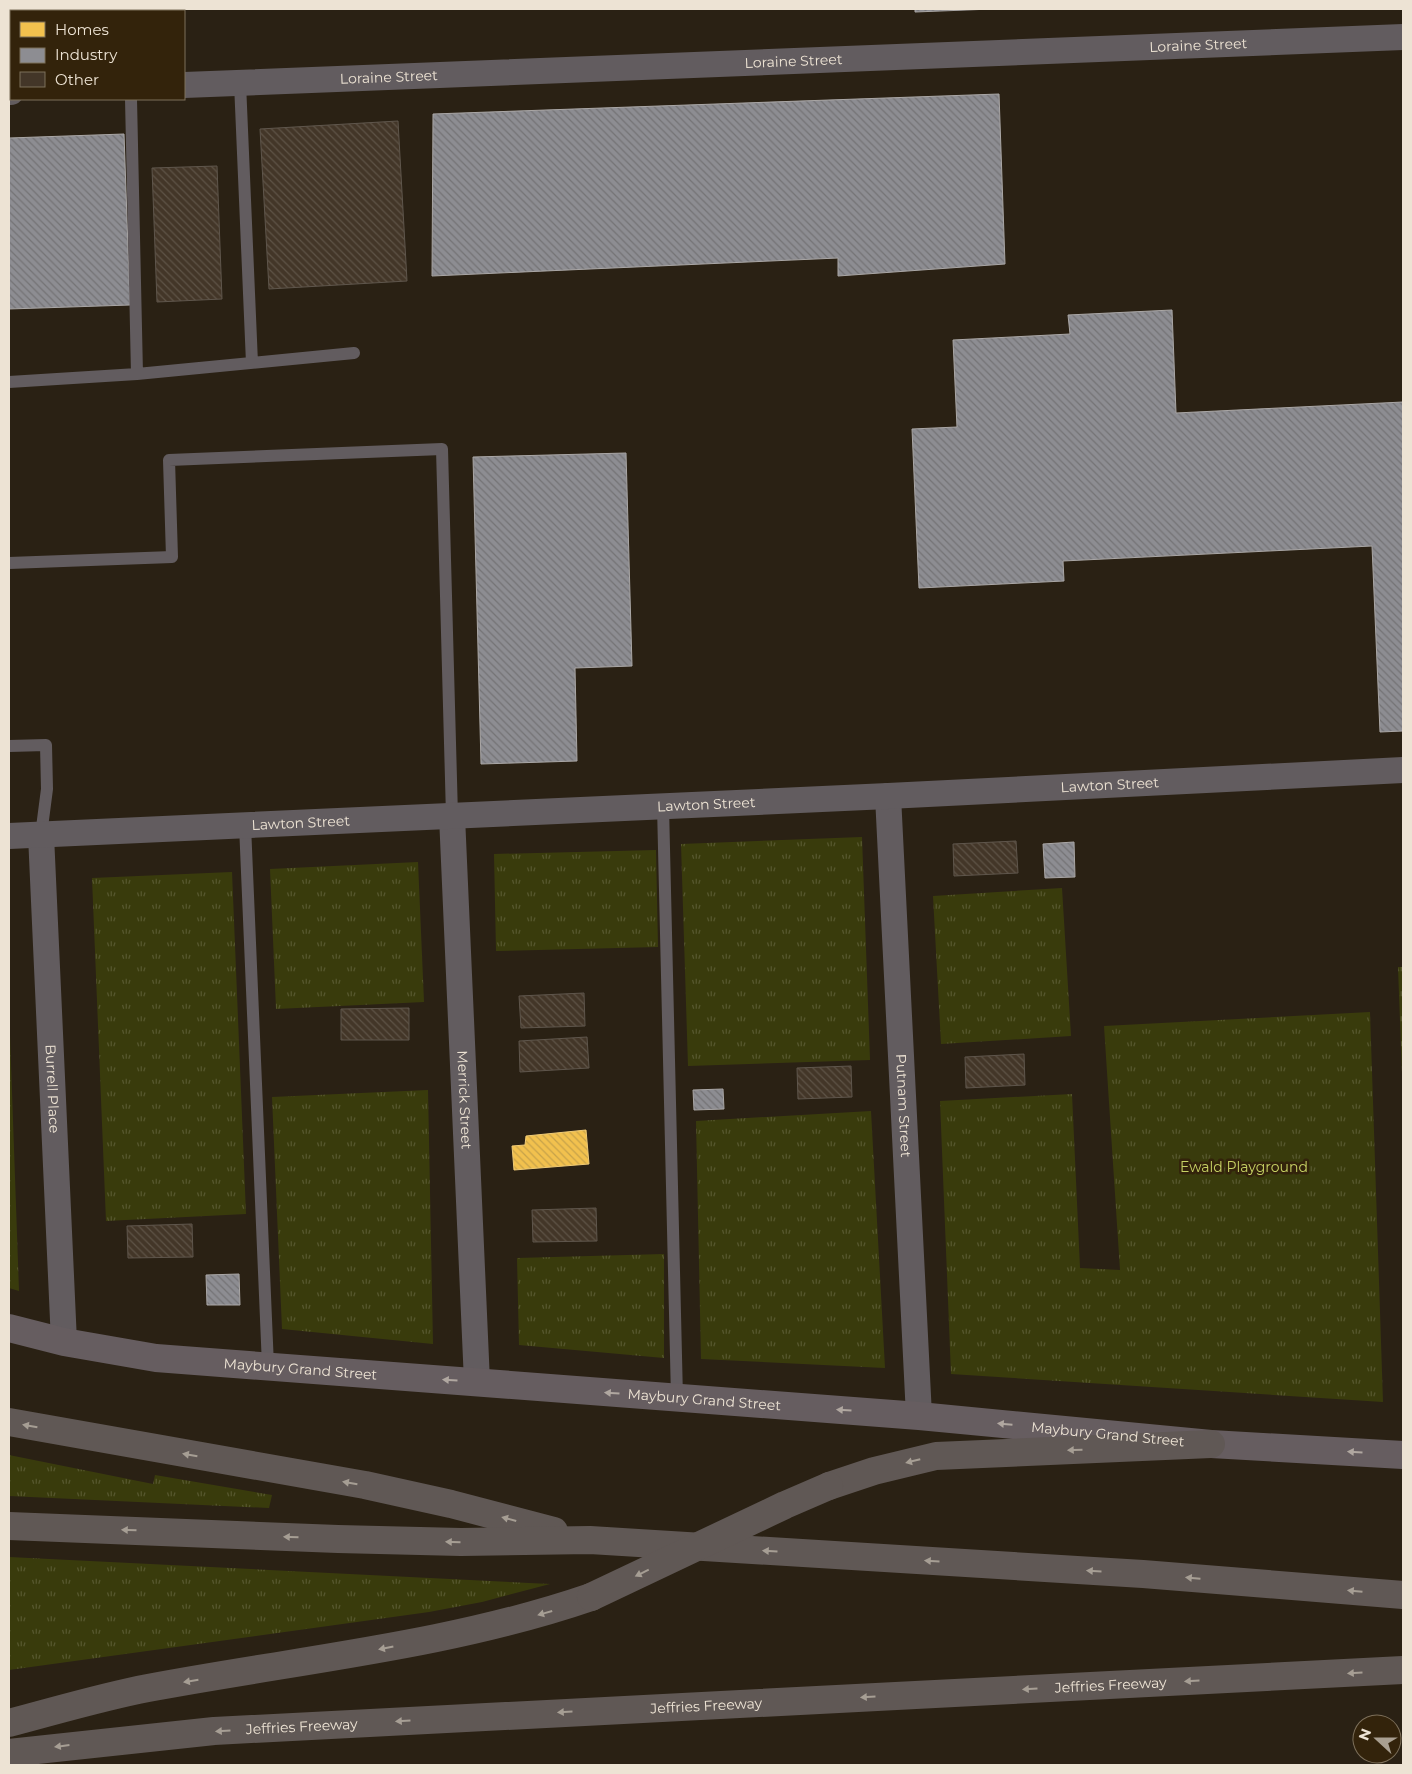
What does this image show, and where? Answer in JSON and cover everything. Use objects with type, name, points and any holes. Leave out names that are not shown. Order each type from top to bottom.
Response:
[{"type":"highway","points":[[9,1422],[365,1485],[451,1504],[590,1540]]},
{"type":"highway","points":[[9,1723],[146,1688],[346,1656],[501,1624],[591,1598],[776,1509],[830,1486],[874,1471],[936,1456],[1211,1444]]},
{"type":"highway","points":[[9,1526],[357,1540],[460,1542],[590,1540],[1143,1574],[1403,1595]]},
{"type":"highway","name":"Jeffries Freeway","points":[[9,1753],[214,1732],[1403,1670]]},
{"type":"street","name":"Loraine Street","points":[[185,85],[1403,37]]},
{"type":"street","name":"Lawton Street","points":[[9,836],[888,796],[1403,770]]},
{"type":"street","name":"Putnam Street","points":[[888,796],[919,1416]]},
{"type":"street","name":"Merrick Street","points":[[452,816],[477,1382]]},
{"type":"street","name":"Burrell Place","points":[[41,835],[64,1342]]},
{"type":"street","name":"Maybury Grand Street","points":[[9,1328],[64,1342],[156,1358],[919,1416],[1211,1444],[1403,1455]]},
{"type":"lane","points":[[240,83],[252,363]]},
{"type":"lane","points":[[131,100],[137,374]]},
{"type":"lane","points":[[9,382],[137,374],[354,353]]},
{"type":"lane","points":[[9,563],[172,557],[169,460],[442,449],[452,816]]},
{"type":"lane","points":[[9,746],[46,745],[47,789],[41,835]]},
{"type":"lane","points":[[663,806],[677,1398]]},
{"type":"lane","points":[[245,825],[268,1366]]},
{"type":"green space","points":[[862,837],[870,1060],[688,1066],[681,844]]},
{"type":"green space","points":[[656,850],[658,947],[496,951],[494,854]]},
{"type":"green space","points":[[418,862],[424,1002],[276,1009],[270,869]]},
{"type":"green space","points":[[232,872],[246,1214],[106,1221],[92,878]]},
{"type":"green space","points":[[1062,888],[1071,1036],[941,1044],[933,896]]},
{"type":"green space","points":[[1398,967],[1403,967],[1403,1101]]},
{"type":"green space","points":[[9,1007],[19,1291],[9,1288]]},
{"type":"green space","name":"Ewald Playground","points":[[1370,1012],[1383,1402],[951,1374],[940,1101],[1072,1094],[1080,1268],[1120,1270],[1104,1026]]},
{"type":"green space","points":[[428,1090],[433,1344],[282,1329],[272,1097]]},
{"type":"green space","points":[[871,1111],[885,1368],[701,1359],[696,1121]]},
{"type":"green space","points":[[664,1254],[664,1358],[519,1345],[517,1258]]},
{"type":"green space","points":[[9,1455],[153,1484],[155,1475],[272,1495],[269,1508],[9,1496]]},
{"type":"green space","points":[[9,1557],[550,1584],[482,1602],[429,1612],[9,1670]]},
{"type":"building: Homes","points":[[586,1130],[589,1164],[514,1170],[512,1146],[525,1145],[526,1136]]},
{"type":"building: Industry","points":[[915,9],[992,9],[915,12]]},
{"type":"building: Industry","points":[[999,94],[1005,264],[838,276],[838,258],[432,276],[433,114]]},
{"type":"building: Industry","points":[[124,134],[130,305],[9,309],[9,138]]},
{"type":"building: Industry","points":[[1172,310],[1176,413],[1403,402],[1403,731],[1380,732],[1372,546],[1063,561],[1064,581],[919,588],[912,429],[957,427],[953,340],[1070,334],[1068,315]]},
{"type":"building: Industry","points":[[626,453],[632,666],[575,668],[577,761],[481,764],[473,457]]},
{"type":"building: Industry","points":[[1074,842],[1075,877],[1045,878],[1043,844]]},
{"type":"building: Industry","points":[[723,1089],[724,1109],[694,1110],[693,1090]]},
{"type":"building: Industry","points":[[239,1274],[240,1305],[207,1305],[206,1275]]},
{"type":"building: Other","points":[[398,121],[407,281],[269,289],[260,129]]},
{"type":"building: Other","points":[[217,166],[222,299],[157,302],[152,168]]},
{"type":"building: Other","points":[[1016,841],[1018,873],[954,876],[953,844]]},
{"type":"building: Other","points":[[584,993],[585,1026],[521,1028],[519,996]]},
{"type":"building: Other","points":[[409,1008],[409,1040],[341,1040],[341,1009]]},
{"type":"building: Other","points":[[587,1037],[589,1068],[520,1072],[519,1041]]},
{"type":"building: Other","points":[[1024,1054],[1025,1085],[966,1088],[965,1057]]},
{"type":"building: Other","points":[[851,1066],[852,1097],[798,1099],[797,1068]]},
{"type":"building: Other","points":[[596,1208],[597,1241],[533,1242],[532,1210]]},
{"type":"building: Other","points":[[192,1224],[193,1257],[128,1258],[127,1226]]}]
